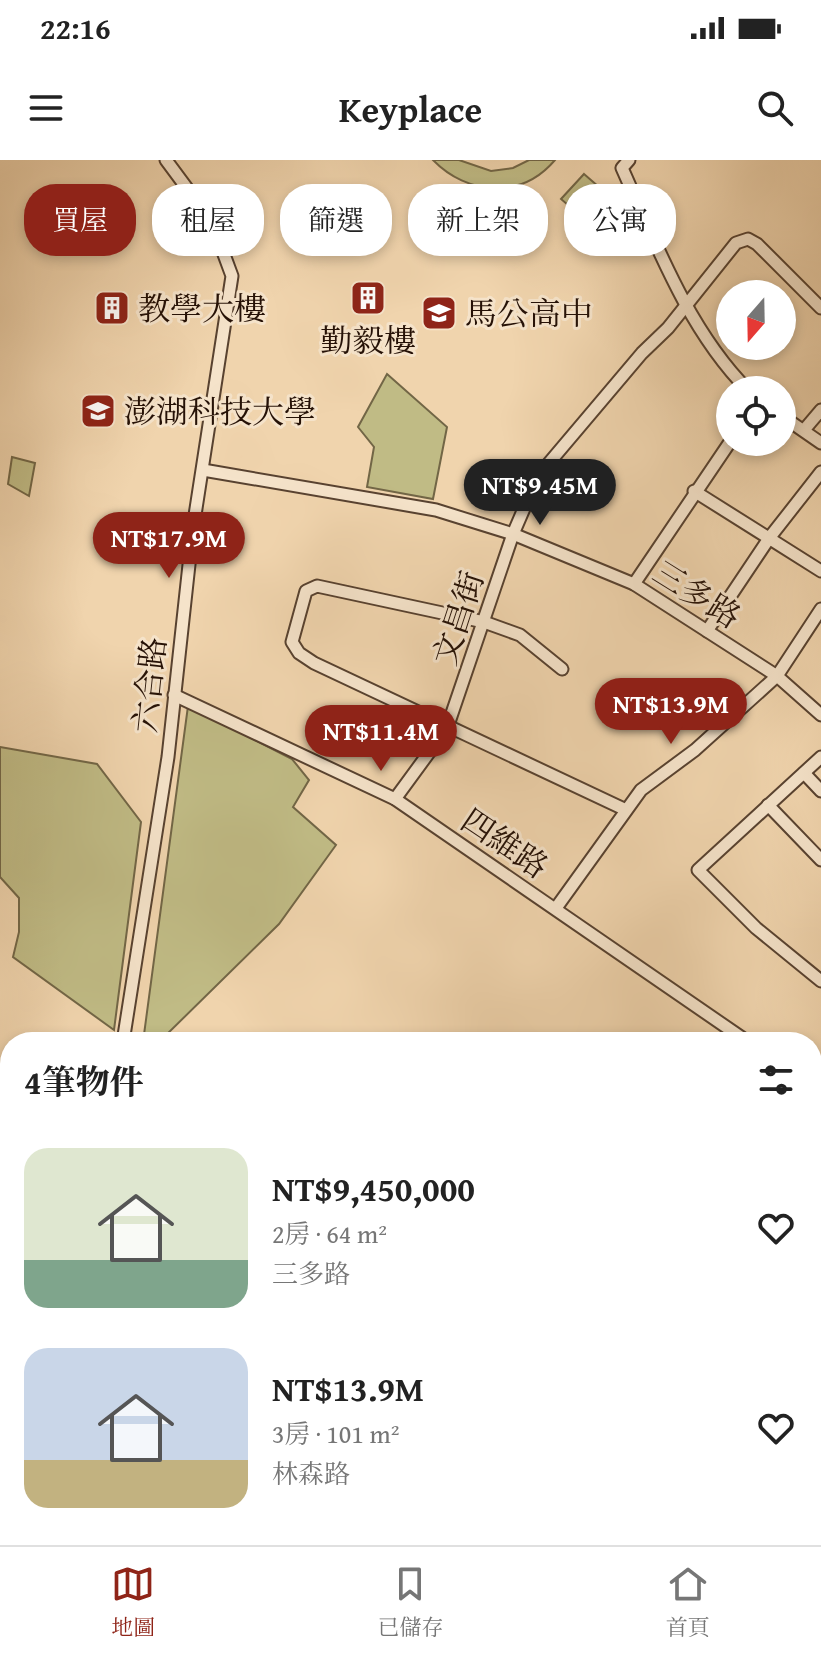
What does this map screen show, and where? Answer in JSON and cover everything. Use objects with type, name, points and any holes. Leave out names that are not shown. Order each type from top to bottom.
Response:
[{"type":"street","name":"六合路","points":[[125,1032],[168,757],[203,470],[232,276],[212,222],[166,160]]},
{"type":"street","points":[[629,160],[622,168],[688,304],[722,363],[735,376]]},
{"type":"street","name":"文昌街","points":[[395,799],[447,728],[513,534],[538,476],[688,304],[736,243],[748,239],[821,308]]},
{"type":"street","points":[[804,430],[821,410]]},
{"type":"street","points":[[796,425],[821,443]]},
{"type":"street","points":[[634,584],[720,456]]},
{"type":"street","name":"三多路","points":[[203,470],[436,510],[513,534],[634,584],[777,676],[821,715]]},
{"type":"street","points":[[707,631],[770,537],[821,472]]},
{"type":"street","points":[[694,491],[821,571]]},
{"type":"street","points":[[562,669],[520,635],[484,622],[317,586],[306,591],[292,642],[299,653],[447,728],[624,809]]},
{"type":"street","points":[[556,908],[624,809],[641,790],[695,750],[777,676],[821,609]]},
{"type":"street","name":"四維路","points":[[174,695],[395,799],[734,1032]]},
{"type":"street","points":[[821,757],[698,870],[756,928],[821,981]]},
{"type":"street","points":[[804,773],[821,791]]},
{"type":"street","points":[[768,805],[821,860]]},
{"type":"shaded area","points":[[433,160],[459,160],[491,171],[513,168],[529,160],[555,160],[541,173],[520,184],[473,184],[447,172]]},
{"type":"shaded area","points":[[584,174],[596,184],[575,184]]},
{"type":"shaded area","points":[[387,374],[447,427],[433,499],[367,487],[374,447],[358,427]]},
{"type":"shaded area","points":[[12,457],[35,463],[29,496],[8,484]]},
{"type":"shaded area","points":[[188,706],[292,759],[309,780],[293,807],[336,845],[279,924],[169,1032],[144,1032]]},
{"type":"shaded area","points":[[0,747],[97,764],[141,822],[114,1030],[13,957],[19,932],[19,898],[0,877]]},
{"type":"place","name":"勤毅樓","points":[[368,298]]},
{"type":"place","name":"教學大樓","points":[[112,308]]},
{"type":"place","name":"馬公高中","points":[[439,313]]},
{"type":"place","name":"澎湖科技大學","points":[[98,411]]}]
